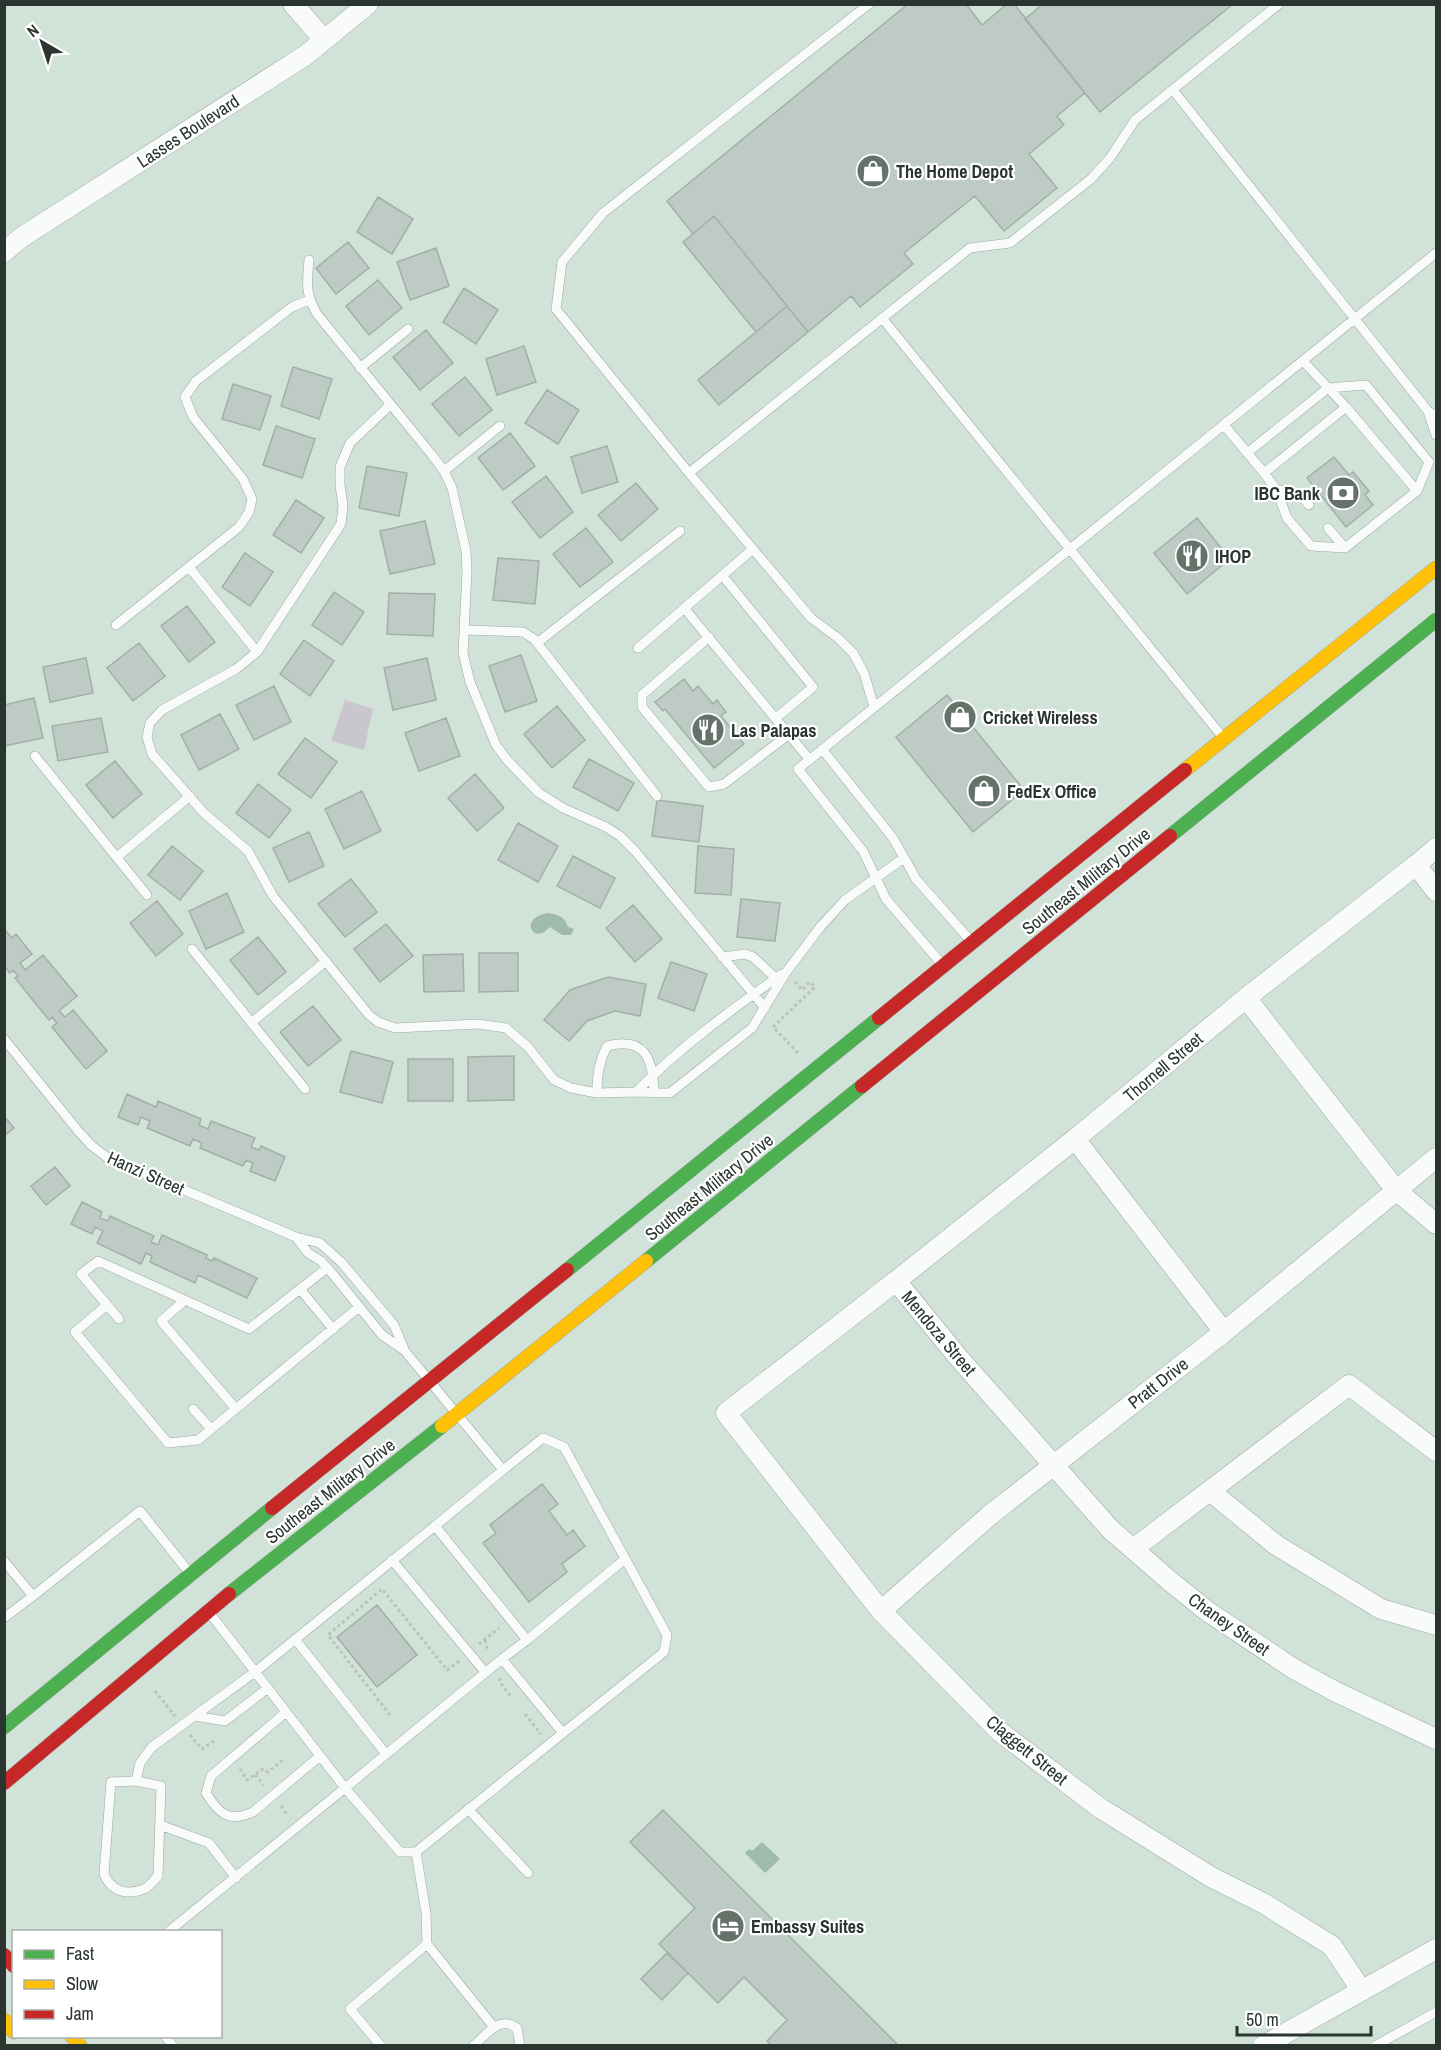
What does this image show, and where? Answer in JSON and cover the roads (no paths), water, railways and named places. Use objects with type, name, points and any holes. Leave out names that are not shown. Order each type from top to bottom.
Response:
[{"type":"main road","name":"Southeast Military Drive","points":[[4,1727],[430,1381],[976,947],[1225,739],[1437,568]]},
{"type":"main road","name":"Southeast Military Drive","points":[[4,1783],[62,1737],[209,1612],[457,1414],[967,994],[1437,620]]},
{"type":"street","points":[[293,4],[324,40]]},
{"type":"street","name":"Lasses Boulevard","points":[[4,252],[22,237],[306,55],[368,4]]},
{"type":"street","name":"Thornell Street","points":[[896,1281],[1075,1139],[1246,998],[1437,848]]},
{"type":"street","points":[[1416,865],[1437,891]]},
{"type":"street","points":[[1246,998],[1396,1190],[1437,1224]]},
{"type":"street","points":[[1075,1139],[1224,1332]]},
{"type":"street","name":"Pratt Drive","points":[[881,1611],[990,1515],[1224,1332],[1437,1158]]},
{"type":"street","name":"Mendoza Street","points":[[726,1413],[896,1281],[958,1357],[1053,1465]]},
{"type":"street","points":[[1133,1549],[1349,1385],[1437,1451]]},
{"type":"street","name":"Claggett Street","points":[[726,1413],[881,1611],[999,1731],[1100,1808],[1211,1877],[1263,1903],[1332,1946],[1362,1991]]},
{"type":"street","name":"Chaney Street","points":[[1053,1465],[1111,1530],[1207,1611],[1294,1669],[1336,1692],[1437,1739]]},
{"type":"street","points":[[1210,1491],[1276,1545],[1381,1609],[1437,1625]]},
{"type":"street","points":[[1263,2046],[1437,1949]]},
{"type":"lane","points":[[868,4],[603,213],[562,262],[556,309],[689,473],[811,618],[838,638],[853,653],[864,673],[874,707]]},
{"type":"lane","points":[[689,473],[970,248],[1010,243],[1091,179],[1110,158],[1136,120],[1279,4]]},
{"type":"lane","points":[[1173,90],[1432,413],[1437,435]]},
{"type":"lane","points":[[947,970],[886,899],[863,851],[798,769],[1437,253]]},
{"type":"lane","points":[[309,260],[307,285],[309,300],[317,314],[444,471],[452,488],[466,551],[463,653],[470,682],[496,745],[539,793],[563,808],[606,827],[620,836],[635,851],[765,1008]]},
{"type":"lane","points":[[116,626],[239,527],[249,512],[252,499],[243,479],[193,417],[185,397],[196,381],[292,307],[309,300]]},
{"type":"lane","points":[[882,318],[1225,739]]},
{"type":"lane","points":[[360,368],[408,329]]},
{"type":"lane","points":[[1303,360],[1417,491]]},
{"type":"lane","points":[[1224,425],[1276,489],[1287,518],[1311,546],[1345,548],[1417,491],[1429,462],[1366,385],[1328,388],[1247,453]]},
{"type":"lane","points":[[390,405],[350,443],[340,467],[343,506],[341,524],[256,652],[236,669],[162,710],[150,723],[147,737],[152,754],[204,813],[248,851],[273,896],[369,1015],[378,1022],[395,1028],[478,1024],[506,1028],[528,1047],[554,1080],[571,1088],[597,1093],[670,1094],[752,1028],[765,1008],[778,980],[845,900],[904,858]]},
{"type":"lane","points":[[1264,473],[1346,407]]},
{"type":"lane","points":[[444,471],[500,426]]},
{"type":"lane","points":[[1276,489],[1300,495],[1309,505]]},
{"type":"lane","points":[[1328,528],[1345,548]]},
{"type":"lane","points":[[537,643],[680,531]]},
{"type":"lane","points":[[638,648],[753,549]]},
{"type":"lane","points":[[189,567],[256,652]]},
{"type":"lane","points":[[722,575],[813,687],[776,718]]},
{"type":"lane","points":[[684,608],[810,760]]},
{"type":"lane","points":[[465,630],[523,632],[537,643],[657,796]]},
{"type":"lane","points":[[709,637],[642,694],[642,707],[709,787],[724,784],[788,735]]},
{"type":"lane","points":[[822,749],[893,838],[916,879],[976,947]]},
{"type":"lane","points":[[35,756],[147,895]]},
{"type":"lane","points":[[117,857],[190,796]]},
{"type":"lane","points":[[192,949],[305,1089]]},
{"type":"lane","points":[[722,957],[745,954],[753,957],[778,980]]},
{"type":"lane","points":[[252,1023],[326,961]]},
{"type":"lane","points":[[636,1092],[653,1074],[752,995],[778,980]]},
{"type":"lane","name":"Hanzi Street","points":[[4,1040],[79,1132],[108,1158],[296,1237],[320,1243],[342,1263],[394,1325],[404,1350]]},
{"type":"lane","points":[[597,1093],[600,1059],[607,1046],[622,1042],[635,1045],[648,1057],[653,1074],[654,1093]]},
{"type":"lane","name":"Hanzi Street","points":[[296,1237],[308,1253],[321,1261],[382,1335],[404,1350],[503,1470]]},
{"type":"lane","points":[[119,1319],[81,1274],[98,1261],[249,1329],[327,1268]]},
{"type":"lane","points":[[300,1289],[333,1329]]},
{"type":"lane","points":[[184,1301],[161,1321],[236,1409]]},
{"type":"lane","points":[[107,1305],[75,1332],[168,1443],[198,1440],[359,1307]]},
{"type":"lane","points":[[193,1409],[211,1429]]},
{"type":"lane","points":[[136,1781],[140,1763],[152,1747],[255,1672],[543,1438],[564,1447],[667,1635],[664,1652],[416,1852],[400,1852],[345,1788],[286,1713],[268,1688],[255,1672],[209,1612]]},
{"type":"lane","points":[[4,1618],[140,1511],[191,1575]]},
{"type":"lane","points":[[435,1526],[527,1640]]},
{"type":"lane","points":[[392,1560],[485,1672]]},
{"type":"lane","points":[[171,1930],[625,1560]]},
{"type":"lane","points":[[4,1561],[33,1596]]},
{"type":"lane","points":[[295,1640],[387,1754]]},
{"type":"lane","points":[[502,1659],[563,1733]]},
{"type":"lane","points":[[195,1716],[225,1721],[268,1688]]},
{"type":"lane","points":[[286,1713],[211,1776],[206,1793],[214,1806],[224,1815],[239,1818],[253,1812],[320,1756]]},
{"type":"lane","points":[[136,1781],[161,1786],[158,1876],[145,1889],[120,1891],[108,1884],[104,1874],[111,1782],[136,1781]]},
{"type":"lane","points":[[468,1809],[528,1873]]},
{"type":"lane","points":[[160,1825],[209,1843],[236,1878]]},
{"type":"lane","points":[[416,1852],[426,1912],[427,1944],[493,2026]]},
{"type":"lane","points":[[381,2046],[350,2009],[427,1944]]},
{"type":"lane","points":[[1375,2046],[1437,2012]]},
{"type":"lane","points":[[473,2046],[487,2040],[493,2026],[503,2022],[517,2028],[520,2046]]},
{"type":"place","name":"The Home Depot","points":[[873,171]]},
{"type":"place","name":"IBC Bank","points":[[1343,493]]},
{"type":"place","name":"IHOP","points":[[1192,556]]},
{"type":"place","name":"Cricket Wireless","points":[[960,717]]},
{"type":"place","name":"Las Palapas","points":[[708,730]]},
{"type":"place","name":"FedEx Office","points":[[984,791]]},
{"type":"place","name":"Embassy Suites","points":[[728,1926]]}]
